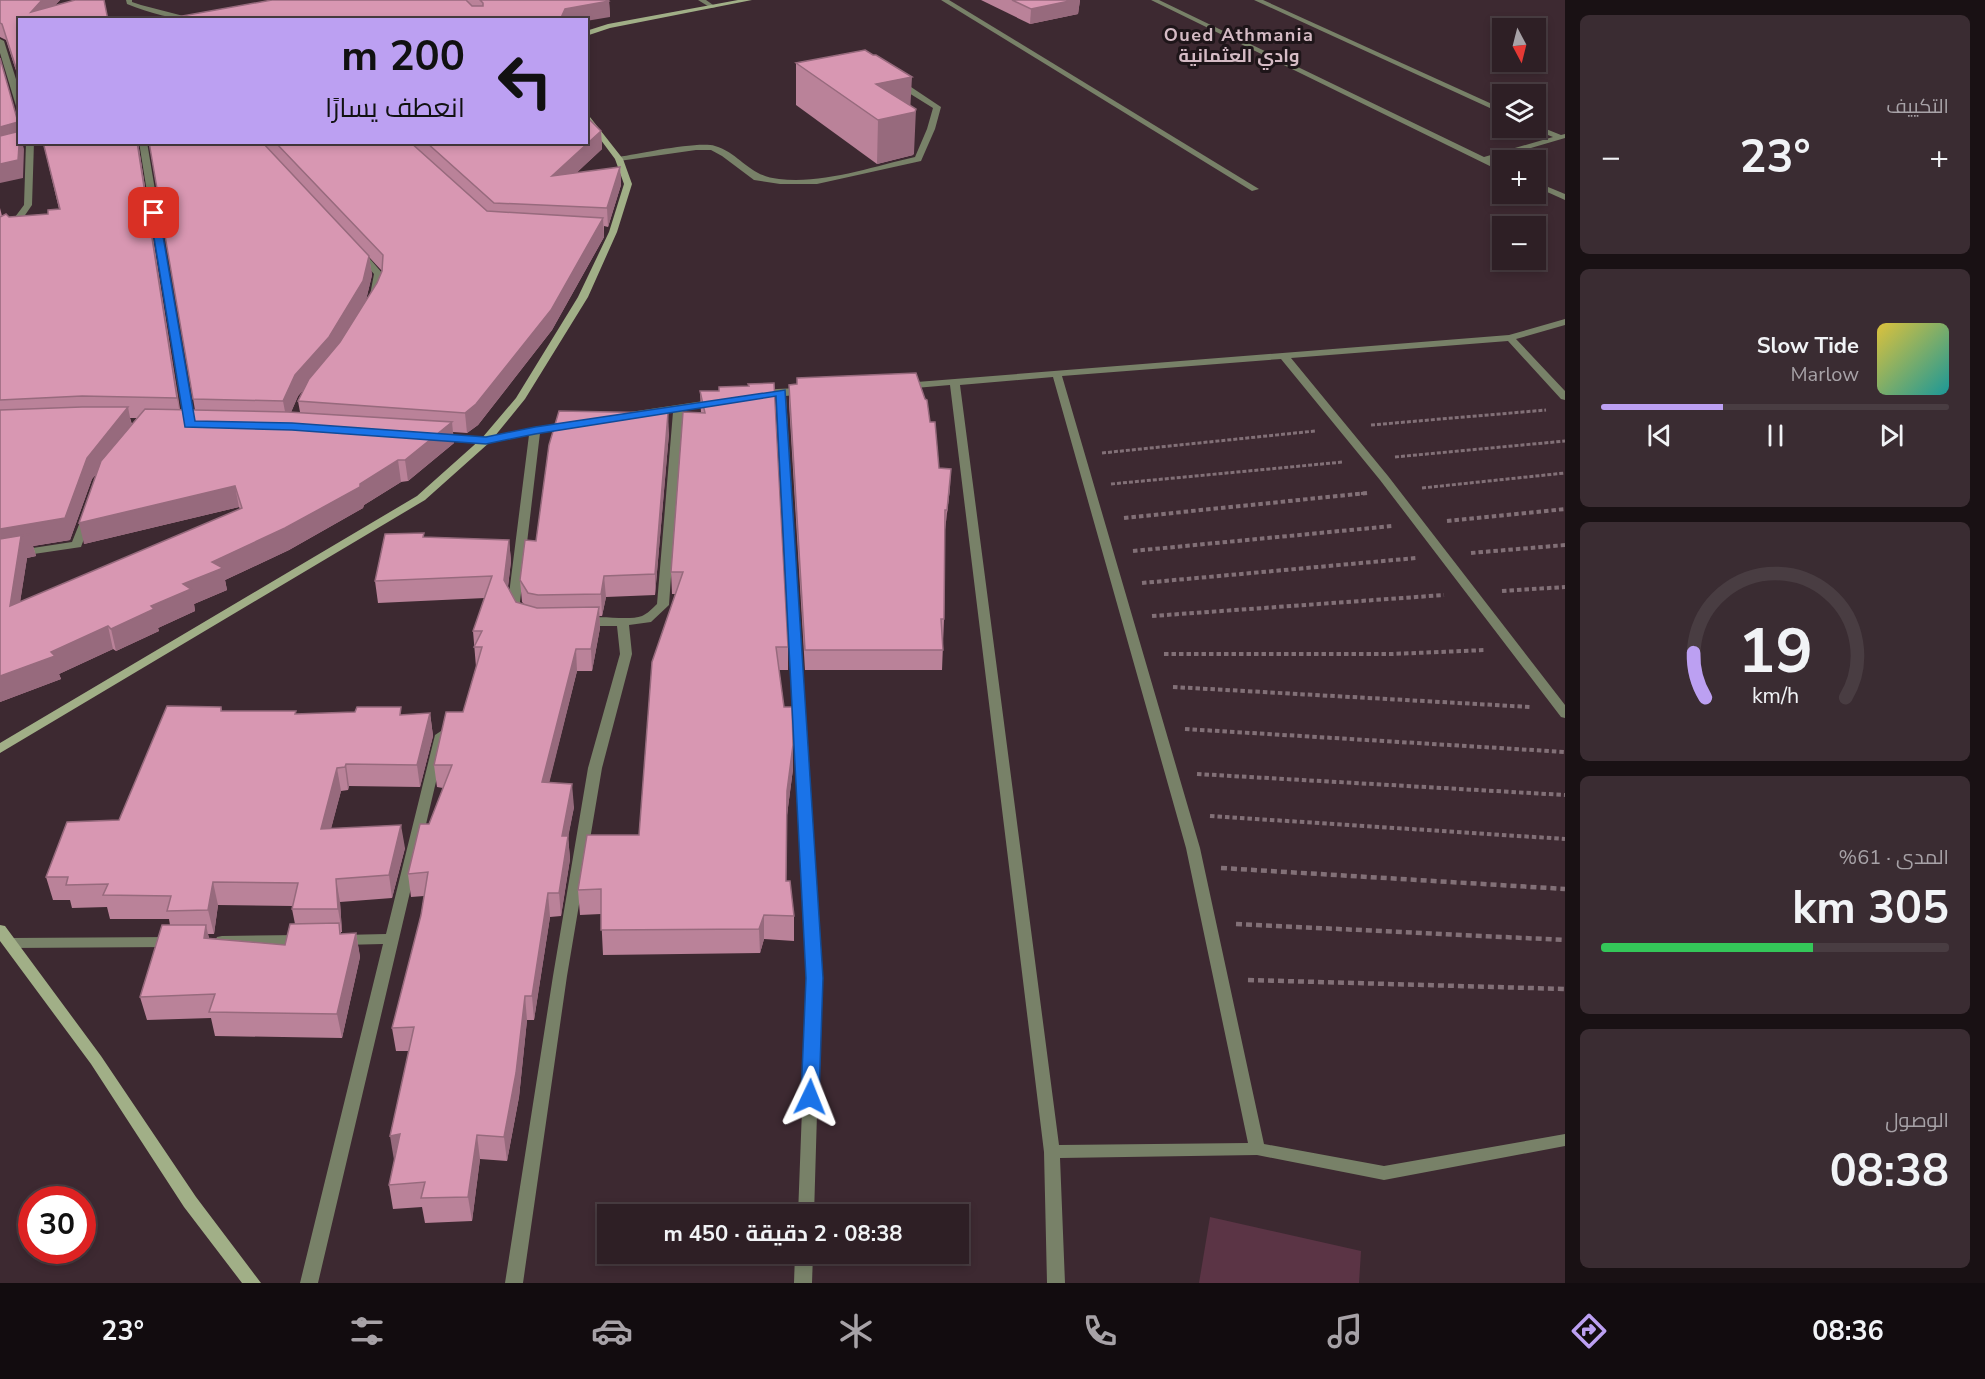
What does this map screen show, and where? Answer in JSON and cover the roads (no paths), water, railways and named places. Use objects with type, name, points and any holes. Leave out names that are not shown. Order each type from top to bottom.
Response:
[{"type":"main road","points":[[608,26],[749,0]]},
{"type":"main road","points":[[0,749],[421,498],[486,440],[520,399],[583,297],[628,184],[619,159],[588,117]]},
{"type":"main road","points":[[0,930],[96,1060],[190,1202],[252,1283]]},
{"type":"street","points":[[129,0],[129,3],[139,7],[187,18]]},
{"type":"street","points":[[701,0],[713,7]]},
{"type":"street","points":[[944,0],[1255,189]]},
{"type":"street","points":[[1154,0],[1492,164]]},
{"type":"street","points":[[1257,0],[1492,107]]},
{"type":"street","points":[[588,31],[608,26]]},
{"type":"street","points":[[0,41],[18,100]]},
{"type":"street","points":[[619,159],[696,148],[712,148],[725,154],[757,178],[780,182],[816,182],[918,159],[931,129],[937,107],[886,77]]},
{"type":"street","points":[[1546,130],[1562,136]]},
{"type":"street","points":[[1483,160],[1562,136]]},
{"type":"street","points":[[20,146],[28,144]]},
{"type":"street","points":[[0,235],[28,205],[32,144]]},
{"type":"street","points":[[143,144],[184,425],[201,425]]},
{"type":"street","points":[[1546,188],[1565,197]]},
{"type":"street","points":[[0,218],[21,215]]},
{"type":"street","points":[[356,248],[379,274],[373,301]]},
{"type":"street","points":[[897,387],[1510,339],[1565,322]]},
{"type":"street","points":[[1510,339],[1565,397]]},
{"type":"street","points":[[1284,356],[1394,491],[1517,648],[1563,711]]},
{"type":"street","points":[[1058,375],[1197,866],[1257,1149]]},
{"type":"street","points":[[956,384],[1053,1152],[1056,1283]]},
{"type":"street","points":[[747,397],[781,392],[816,391]]},
{"type":"street","points":[[781,392],[814,978],[806,1204]]},
{"type":"street","points":[[623,416],[724,401]]},
{"type":"street","points":[[571,622],[623,622],[647,619],[663,605],[678,407]]},
{"type":"street","points":[[431,437],[486,440],[579,423]]},
{"type":"street","points":[[531,620],[523,618],[514,602],[535,430]]},
{"type":"street","points":[[0,556],[77,544],[92,501]]},
{"type":"street","points":[[514,1283],[560,976],[595,768],[626,654],[623,622]]},
{"type":"street","points":[[309,1283],[441,735]]},
{"type":"street","points":[[213,941],[392,939]]},
{"type":"street","points":[[10,944],[189,941]]},
{"type":"street","points":[[1053,1152],[1257,1149],[1384,1173],[1565,1140]]},
{"type":"street","points":[[803,1283],[804,1264]]},
{"type":"district","name":"Oued Athmania وادي العثمانية","points":[[1239,45]]}]
